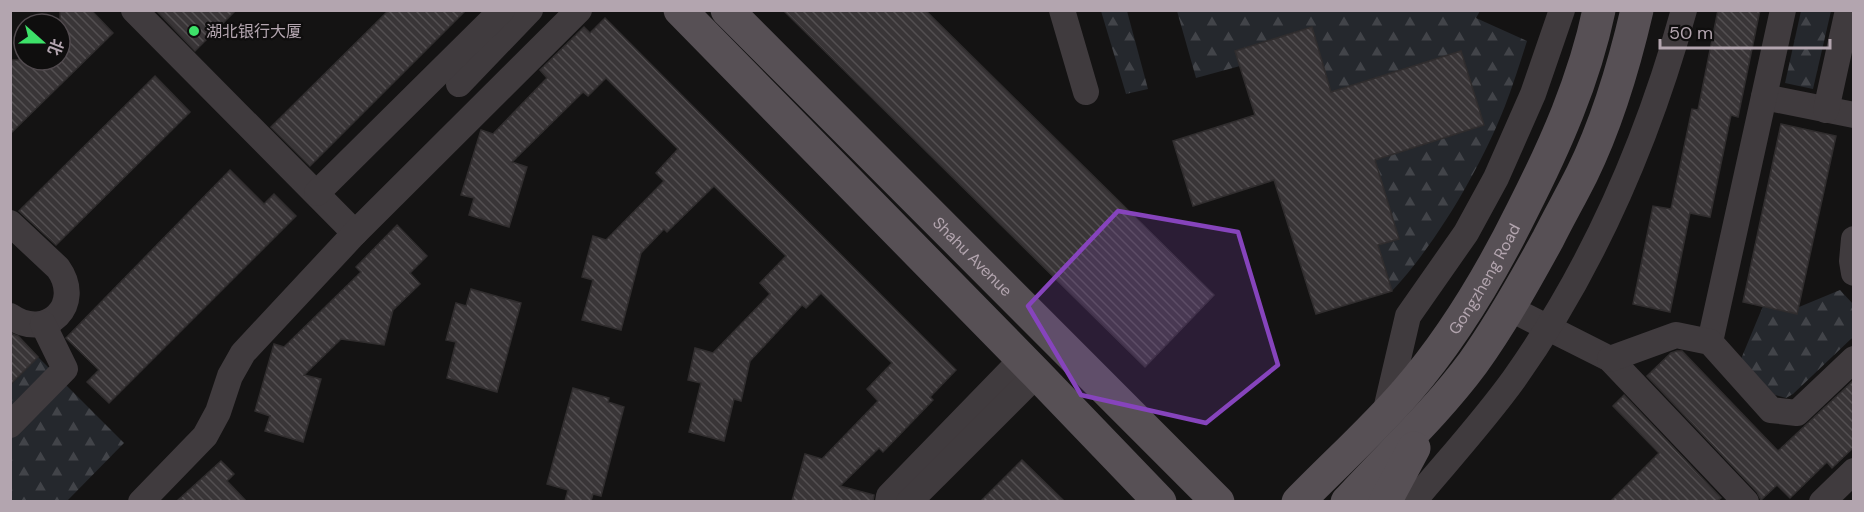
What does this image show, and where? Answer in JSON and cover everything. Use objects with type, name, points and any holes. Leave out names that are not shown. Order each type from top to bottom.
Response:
[{"type":"main road","points":[[680,10],[1160,501]]},
{"type":"main road","name":"Shahu Avenue","points":[[727,10],[1218,501]]},
{"type":"main road","name":"Gongzheng Road","points":[[1298,501],[1405,393],[1435,356],[1482,286],[1546,164],[1567,117],[1599,10]]},
{"type":"main road","points":[[1347,501],[1437,406],[1472,364],[1509,308],[1582,173],[1598,137],[1631,36],[1637,10]]},
{"type":"main road","points":[[1385,501],[1437,406]]},
{"type":"street","points":[[134,10],[355,233]]},
{"type":"street","points":[[317,193],[502,10]]},
{"type":"street","points":[[459,84],[530,10]]},
{"type":"street","points":[[141,501],[205,436],[218,412],[230,376],[243,353],[355,233],[579,10]]},
{"type":"street","points":[[1062,10],[1086,92]]},
{"type":"street","points":[[1413,501],[1507,388],[1589,258],[1621,195],[1652,114],[1684,10]]},
{"type":"street","points":[[1710,342],[1783,10]]},
{"type":"street","points":[[1826,110],[1848,10]]},
{"type":"street","points":[[1385,414],[1408,316],[1466,233],[1485,200],[1533,94],[1561,11]]},
{"type":"street","points":[[1764,97],[1854,115]]},
{"type":"street","points":[[10,223],[58,268],[68,286],[68,297],[64,307],[58,315],[43,324],[29,325],[10,316]]},
{"type":"street","points":[[1854,238],[1852,261],[1854,273]]},
{"type":"street","points":[[1509,308],[1610,359],[1746,501]]},
{"type":"street","points":[[10,425],[65,369],[43,324]]},
{"type":"street","points":[[1610,359],[1676,335],[1710,342],[1772,410],[1797,414],[1854,359]]},
{"type":"street","points":[[888,501],[889,496],[1029,366]]},
{"type":"street","points":[[909,501],[1029,366]]},
{"type":"street","points":[[1822,501],[1854,471]]},
{"type":"highlighted area","points":[[1118,211],[1238,232],[1278,365],[1206,423],[1081,395],[1028,306]]},
{"type":"green space","points":[[1101,11],[1127,11],[1148,89],[1126,94]]},
{"type":"green space","points":[[1177,11],[1480,11],[1476,18],[1527,41],[1505,106],[1471,179],[1425,250],[1392,291],[1378,245],[1398,239],[1375,160],[1484,125],[1461,51],[1331,92],[1311,27],[1235,51],[1240,66],[1196,78]]},
{"type":"green space","points":[[1801,11],[1831,11],[1813,89],[1785,83]]},
{"type":"green space","points":[[1840,290],[1853,304],[1853,337],[1793,394],[1786,398],[1775,395],[1741,359],[1763,306],[1797,314],[1799,307]]},
{"type":"green space","points":[[38,357],[124,443],[67,501],[11,502],[11,385]]},
{"type":"building","points":[[60,10],[91,10],[113,33],[10,134],[10,60],[12,60],[12,72],[72,72],[72,12],[60,12]]},
{"type":"building","name":"湖北银行大厦","points":[[156,10],[236,10],[195,51]]},
{"type":"building","points":[[389,10],[466,10],[310,166],[271,127]]},
{"type":"building","points":[[783,10],[925,10],[1214,295],[1145,367]]},
{"type":"building","points":[[1718,10],[1760,10],[1738,117],[1731,115],[1710,217],[1690,213],[1670,312],[1633,304],[1653,206],[1671,209],[1692,109],[1698,110]]},
{"type":"building","points":[[605,18],[956,370],[930,397],[933,400],[883,452],[879,448],[840,486],[874,495],[873,501],[792,501],[805,454],[822,459],[878,401],[867,389],[892,363],[821,293],[806,308],[802,305],[750,361],[741,401],[734,399],[724,441],[689,432],[701,383],[688,380],[695,348],[713,353],[770,294],[760,283],[786,256],[714,186],[667,232],[664,229],[641,253],[621,330],[582,320],[593,280],[582,277],[593,236],[606,240],[664,181],[656,173],[678,149],[606,78],[588,96],[583,92],[512,162],[527,167],[509,227],[469,215],[474,198],[461,195],[481,130],[493,134],[547,78],[540,70],[584,27],[590,33]]},
{"type":"building","points":[[1312,27],[1331,92],[1461,51],[1484,125],[1375,160],[1399,239],[1378,245],[1392,291],[1316,314],[1274,180],[1193,206],[1173,141],[1255,115],[1235,51]]},
{"type":"building","points":[[155,76],[190,112],[56,245],[19,211]]},
{"type":"building","points":[[1781,124],[1836,136],[1797,314],[1743,302]]},
{"type":"building","points":[[230,170],[264,204],[274,194],[296,216],[109,403],[87,382],[99,370],[66,338]]},
{"type":"building","points":[[397,225],[427,256],[410,273],[420,284],[393,310],[384,345],[341,339],[304,375],[321,379],[303,442],[265,431],[270,416],[255,411],[274,344],[284,347],[361,272],[356,267]]},
{"type":"building","points":[[471,289],[521,303],[497,392],[447,378],[456,342],[446,340],[456,303],[466,306]]},
{"type":"building","points":[[10,333],[18,336],[38,357],[10,385]]},
{"type":"building","points":[[1682,351],[1778,451],[1854,380],[1854,447],[1832,468],[1827,462],[1790,498],[1777,485],[1761,500],[1757,492],[1647,376],[1671,353]]},
{"type":"building","points":[[573,388],[609,398],[608,402],[624,407],[601,496],[593,494],[591,501],[565,501],[568,490],[547,484]]},
{"type":"building","points":[[1624,395],[1721,498],[1717,501],[1611,501],[1659,453],[1613,406]]},
{"type":"building","points":[[1022,460],[1064,501],[981,501]]},
{"type":"building","points":[[221,461],[234,474],[227,481],[246,501],[177,501]]},
{"type":"place","name":"湖北银行大厦","points":[[194,31]]}]
